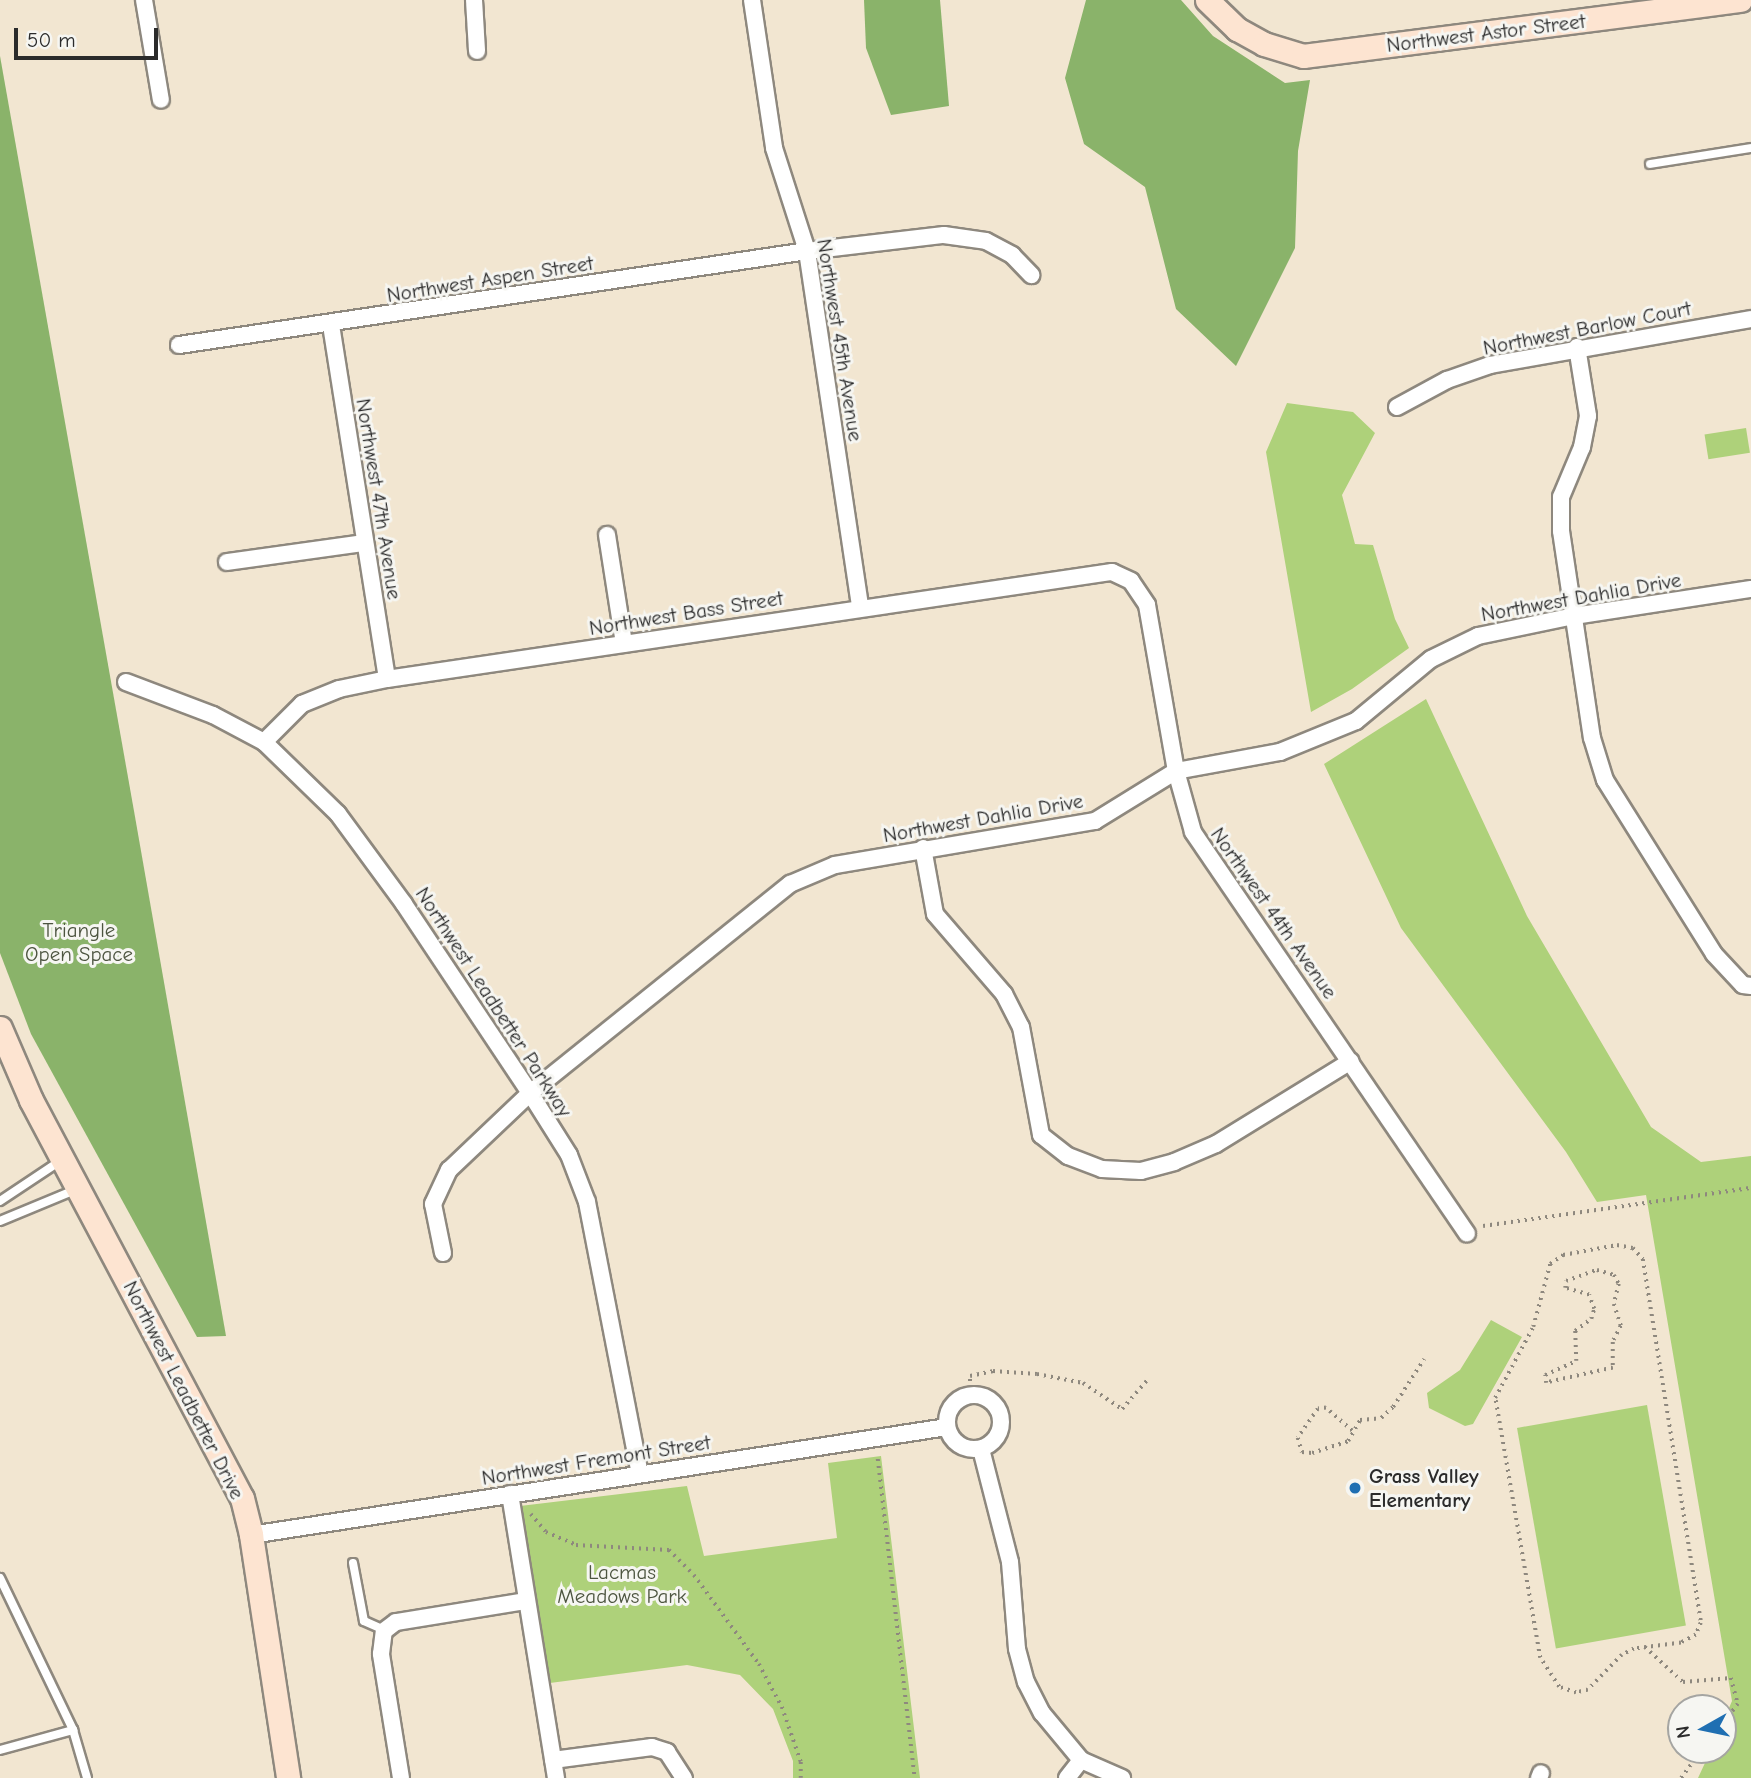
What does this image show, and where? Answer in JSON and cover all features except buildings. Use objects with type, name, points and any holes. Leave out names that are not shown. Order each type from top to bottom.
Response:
[{"type":"street","points":[[144,0],[161,100]]},
{"type":"street","points":[[474,0],[477,51]]},
{"type":"street","name":"Northwest 45th Avenue","points":[[752,0],[774,148],[807,251],[860,607]]},
{"type":"street","name":"Northwest Astor Street","points":[[1207,0],[1237,29],[1264,44],[1303,56],[1628,8],[1740,0]]},
{"type":"street","name":"Northwest Aspen Street","points":[[179,345],[331,325],[807,251],[944,235],[986,241],[1012,255],[1031,275]]},
{"type":"street","name":"Northwest Barlow Court","points":[[1397,407],[1447,380],[1490,365],[1577,347],[1751,319]]},
{"type":"street","name":"Northwest 47th Avenue","points":[[331,325],[387,679]]},
{"type":"street","points":[[1577,347],[1588,416],[1582,447],[1561,496],[1561,531],[1592,738],[1605,780],[1714,954],[1743,985],[1751,986]]},
{"type":"street","points":[[607,535],[624,644]]},
{"type":"street","points":[[227,562],[365,543]]},
{"type":"street","name":"Northwest Bass Street","points":[[264,742],[302,704],[387,679],[1072,575],[1112,572],[1131,581]]},
{"type":"street","name":"Northwest 44th Avenue","points":[[1131,581],[1147,605],[1176,771],[1193,832],[1467,1233]]},
{"type":"street","name":"Northwest Dahlia Drive","points":[[443,1253],[433,1204],[449,1170],[530,1093],[790,884],[835,865],[1095,821],[1176,771],[1308,744],[1356,721],[1443,653],[1478,636],[1574,616],[1751,589]]},
{"type":"street","name":"Northwest Leadbetter Parkway","points":[[126,682],[213,715],[264,742],[338,814],[404,904],[530,1093],[569,1155],[587,1202],[640,1474]]},
{"type":"street","points":[[923,848],[935,914],[1004,994],[1021,1027],[1041,1135],[1068,1156],[1101,1169],[1141,1171],[1174,1162],[1216,1144],[1351,1061]]},
{"type":"street","name":"Northwest Leadbetter Drive","points":[[0,1028],[78,1189],[228,1468],[251,1535],[288,1778]]},
{"type":"street","points":[[969,1395],[991,1400],[1000,1413],[996,1438],[981,1449],[963,1447],[947,1426],[951,1407],[969,1395]]},
{"type":"street","name":"Northwest Fremont Street","points":[[251,1535],[947,1426]]},
{"type":"street","points":[[981,1449],[1010,1562],[1017,1649],[1026,1682],[1042,1713],[1081,1760],[1122,1778]]},
{"type":"street","points":[[510,1494],[556,1778]]},
{"type":"street","points":[[401,1778],[381,1654],[384,1630],[396,1622],[526,1601]]},
{"type":"street","points":[[553,1760],[652,1747],[667,1752],[684,1778]]},
{"type":"street","points":[[1068,1778],[1081,1760]]},
{"type":"lane","points":[[1650,164],[1751,148]]},
{"type":"lane","points":[[0,1201],[63,1159]]},
{"type":"lane","points":[[0,1221],[78,1189]]},
{"type":"lane","points":[[353,1563],[364,1621],[384,1630]]},
{"type":"lane","points":[[0,1578],[74,1730],[87,1778]]},
{"type":"lane","points":[[0,1750],[74,1730]]},
{"type":"path","points":[[1467,1233],[1479,1226],[1751,1188]]},
{"type":"path","points":[[1617,1245],[1633,1248],[1643,1259],[1701,1623],[1696,1635],[1681,1643],[1645,1647],[1622,1656],[1588,1690],[1576,1693],[1559,1687],[1547,1673],[1540,1658],[1495,1398],[1533,1327],[1549,1264],[1563,1255],[1617,1245]]},
{"type":"path","points":[[1597,1269],[1614,1275],[1619,1284],[1614,1304],[1621,1326],[1613,1342],[1613,1368],[1546,1382],[1545,1375],[1576,1361],[1575,1331],[1591,1319],[1594,1309],[1589,1296],[1565,1288],[1566,1280],[1597,1269]]},
{"type":"path","points":[[1352,1431],[1326,1408],[1318,1409],[1298,1438],[1303,1452],[1312,1453],[1341,1446],[1352,1431],[1360,1420],[1381,1418],[1393,1407],[1424,1359]]},
{"type":"path","points":[[969,1395],[970,1376],[993,1371],[1037,1374],[1083,1383],[1122,1409],[1148,1380]]},
{"type":"path","points":[[878,1459],[915,1778]]},
{"type":"path","points":[[531,1514],[546,1532],[576,1545],[669,1550],[694,1575],[759,1664],[782,1707],[801,1762],[801,1778]]},
{"type":"path","points":[[1645,1647],[1683,1682],[1731,1678],[1735,1694]]},
{"type":"green space","points":[[864,0],[940,0],[949,106],[891,115],[866,48]]},
{"type":"green space","points":[[1086,0],[1181,0],[1213,36],[1285,83],[1310,80],[1298,151],[1295,248],[1236,366],[1176,309],[1145,187],[1084,144],[1065,78]]},
{"type":"green space","name":"Triangle Open Space","points":[[0,56],[226,1336],[197,1337],[31,1034],[0,953]]},
{"type":"green space","points":[[1287,403],[1353,412],[1375,433],[1342,495],[1355,544],[1373,545],[1395,619],[1409,648],[1352,689],[1311,712],[1266,452]]},
{"type":"green space","points":[[1746,428],[1750,453],[1708,459],[1705,435]]},
{"type":"green space","points":[[1426,699],[1527,916],[1651,1127],[1701,1162],[1751,1156],[1751,1778],[1698,1778],[1704,1764],[1737,1764],[1737,1694],[1731,1694],[1646,1195],[1597,1202],[1566,1152],[1401,928],[1324,764]]},
{"type":"green space","points":[[1491,1320],[1522,1337],[1473,1424],[1465,1426],[1429,1408],[1427,1393],[1460,1370]]},
{"type":"green space","points":[[1647,1405],[1686,1626],[1556,1649],[1517,1428]]},
{"type":"green space","name":"Lacmas Meadows Park","points":[[881,1456],[920,1778],[793,1778],[793,1761],[773,1709],[740,1675],[687,1665],[550,1683],[520,1506],[687,1486],[704,1556],[837,1538],[828,1463]]},
{"type":"place","name":"Grass Valley Elementary","points":[[1355,1488]]}]
